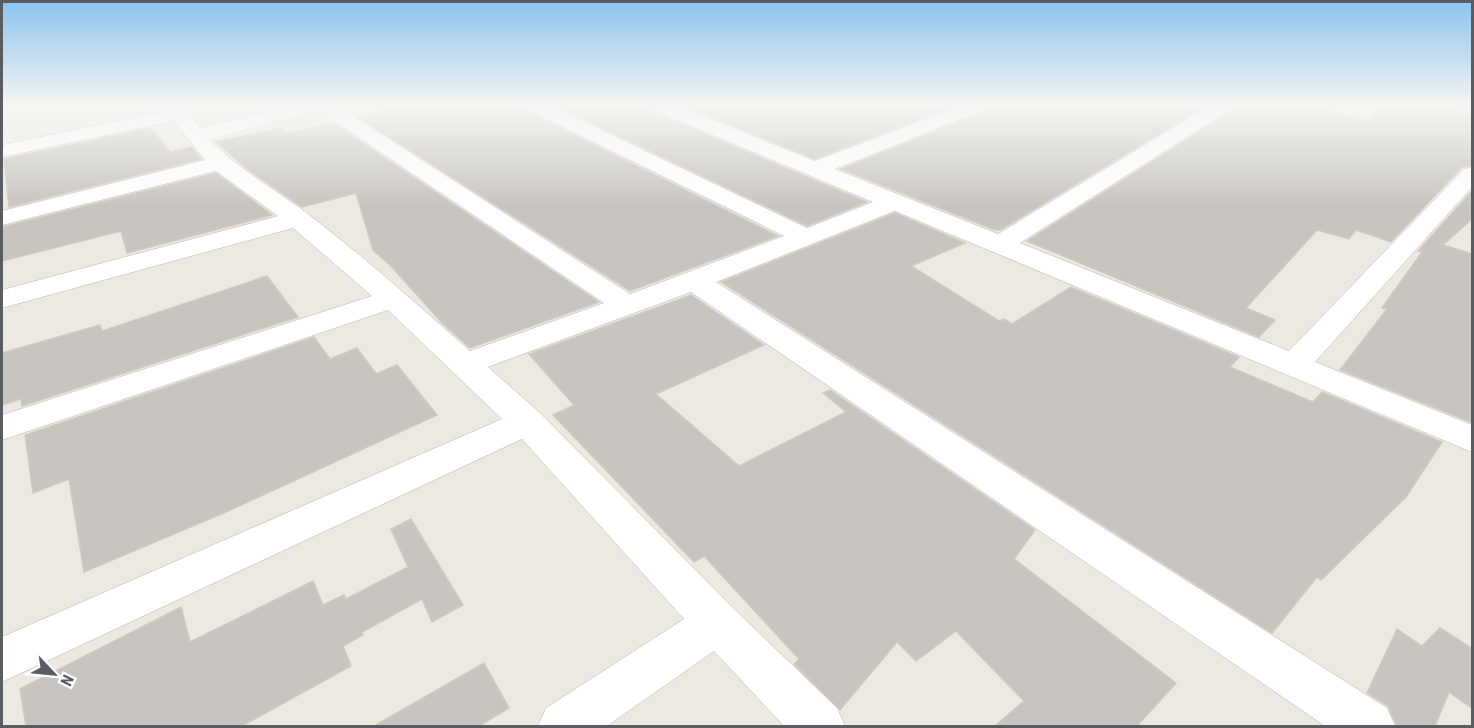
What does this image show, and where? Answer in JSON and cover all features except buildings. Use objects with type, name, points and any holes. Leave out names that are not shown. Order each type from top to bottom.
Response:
[{"type":"street","points":[[2,151],[67,139]]},
{"type":"street","points":[[198,139],[220,163],[298,219],[393,299],[527,422],[717,623],[819,726]]},
{"type":"street","points":[[375,139],[627,305]]},
{"type":"street","points":[[604,139],[806,237]]},
{"type":"street","points":[[746,139],[1473,439]]},
{"type":"street","points":[[815,169],[892,139]]},
{"type":"street","points":[[999,245],[1169,139]]},
{"type":"street","points":[[2,218],[220,163]]},
{"type":"street","points":[[1295,364],[1473,174]]},
{"type":"street","points":[[463,365],[694,281],[896,202]]},
{"type":"street","points":[[2,299],[298,219]]},
{"type":"street","points":[[694,281],[1369,726]]},
{"type":"street","points":[[2,428],[393,299]]},
{"type":"street","points":[[2,660],[527,422]]},
{"type":"street","points":[[564,726],[717,623]]}]
